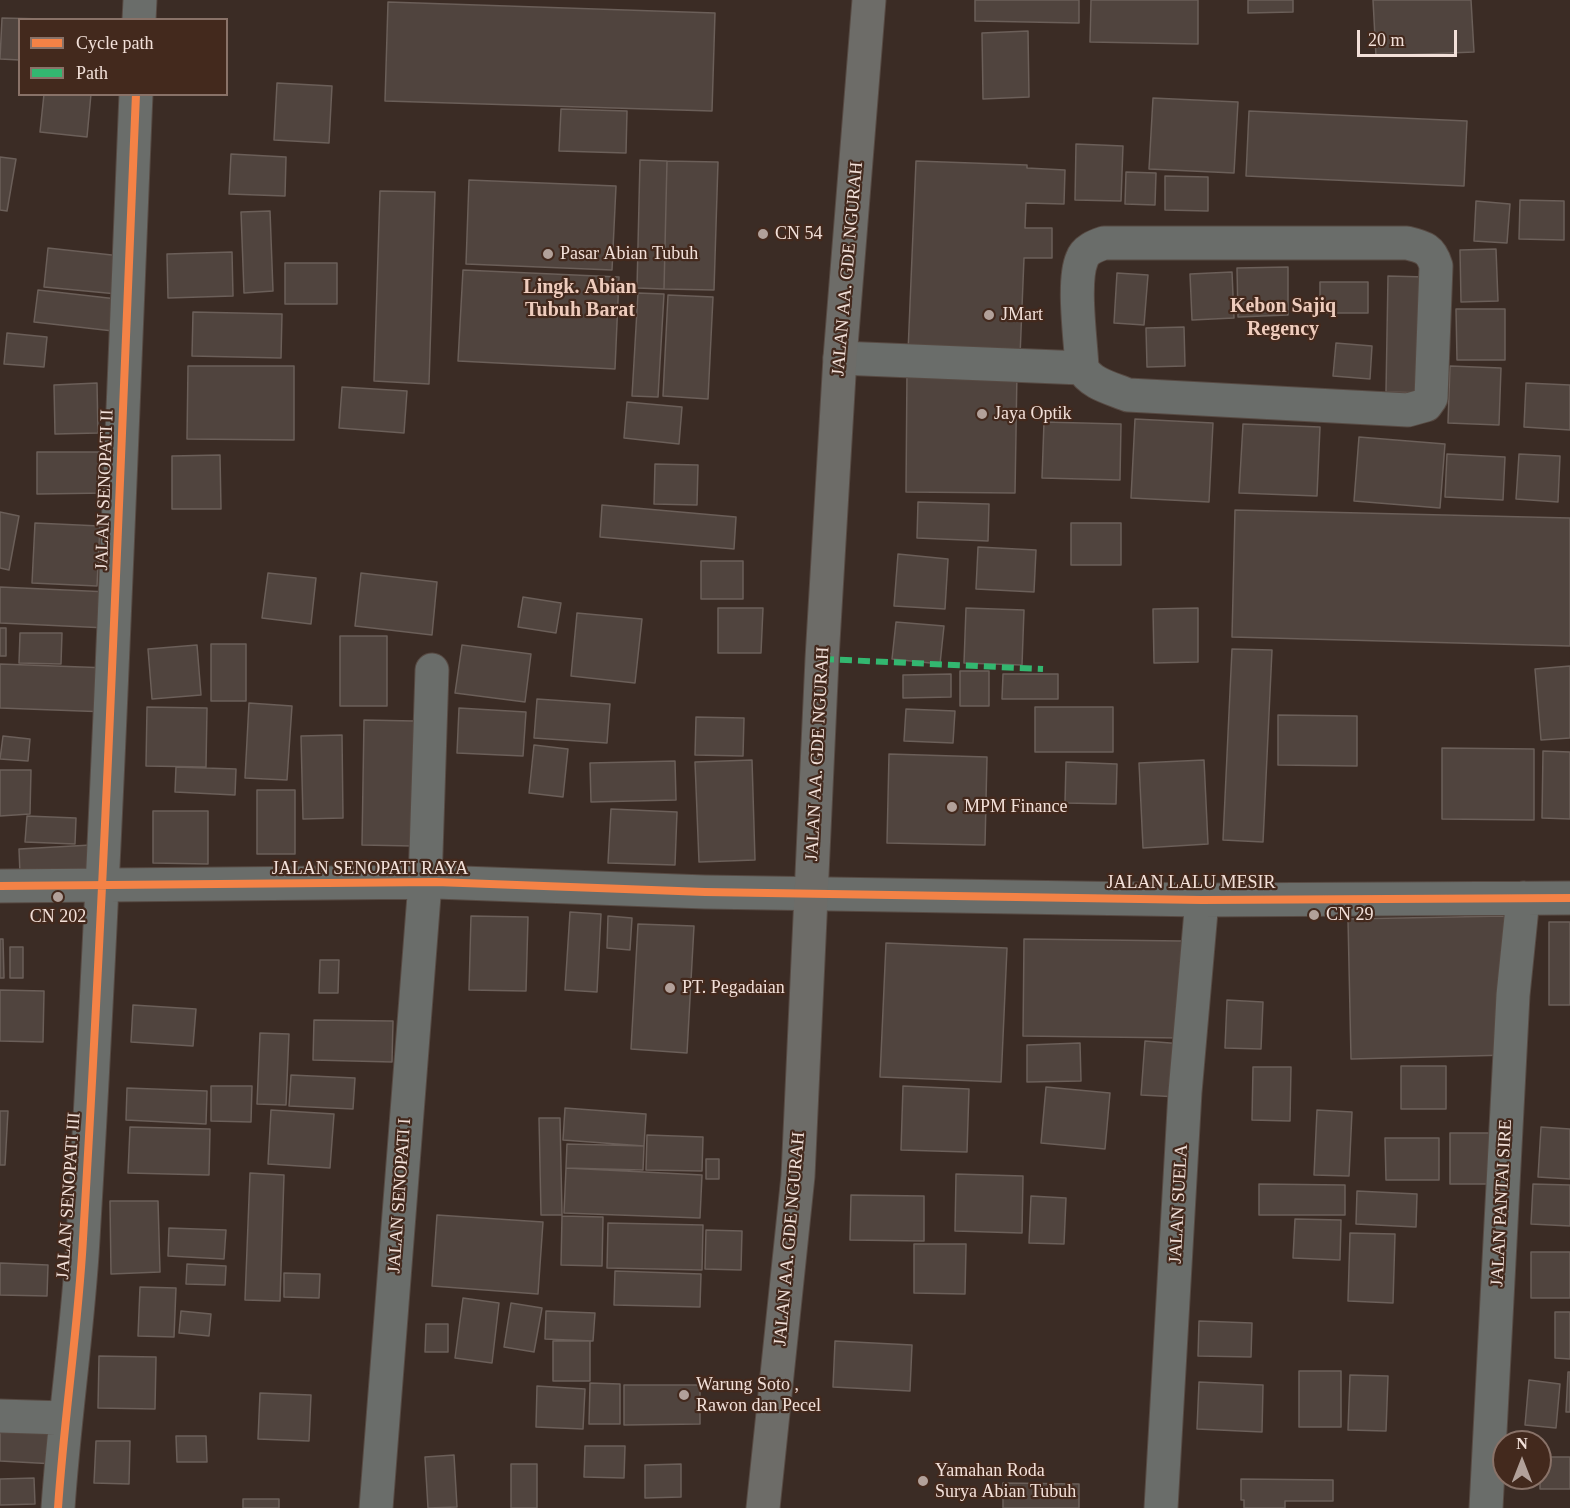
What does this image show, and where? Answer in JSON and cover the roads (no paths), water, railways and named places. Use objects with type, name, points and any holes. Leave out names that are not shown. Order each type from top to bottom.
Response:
[{"type":"main road","name":"JALAN AA. GDE NGURAH","points":[[763,1508],[798,1176],[840,358],[869,0]]},
{"type":"street","points":[[139,18],[140,0]]},
{"type":"street","name":"JALAN SENOPATI II","points":[[103,886],[136,96]]},
{"type":"street","points":[[1104,243],[1407,243],[1426,248],[1432,253],[1436,266],[1433,390],[1426,405],[1419,408],[1408,410],[1128,395],[1088,378],[1082,368],[1078,276],[1082,257],[1093,247],[1104,243]]},
{"type":"street","points":[[840,358],[1082,368]]},
{"type":"street","name":"JALAN SENOPATI I","points":[[375,1508],[425,883],[432,670]]},
{"type":"street","name":"JALAN SENOPATI RAYA","points":[[0,886],[425,883],[812,893]]},
{"type":"street","name":"JALAN SENOPATI III","points":[[58,1508],[64,1418],[83,1245],[103,886]]},
{"type":"street","name":"JALAN LALU MESIR","points":[[812,893],[1202,900],[1570,898]]},
{"type":"street","name":"JALAN PANTAI SIRE","points":[[1486,1508],[1513,995],[1522,898]]},
{"type":"street","name":"JALAN SUELA","points":[[1161,1508],[1185,1092],[1202,900]]},
{"type":"street","points":[[0,1416],[64,1418]]},
{"type":"place","name":"CN 54","points":[[763,234]]},
{"type":"place","name":"Pasar Abian Tubuh","points":[[548,254]]},
{"type":"place","name":"JMart","points":[[989,315]]},
{"type":"place","name":"Jaya Optik","points":[[982,414]]},
{"type":"place","name":"MPM Finance","points":[[952,807]]},
{"type":"place","name":"CN 202","points":[[58,897]]},
{"type":"place","name":"CN 29","points":[[1314,915]]},
{"type":"place","name":"PT. Pegadaian","points":[[670,988]]},
{"type":"place","name":"Warung Soto , Rawon dan Pecel","points":[[684,1395]]},
{"type":"place","name":"Yamahan Roda Surya Abian Tubuh","points":[[923,1481]]},
{"type":"district","name":"Lingk. Abian Tubuh Barat","points":[[580,300]]},
{"type":"district","name":"Kebon Sajiq Regency","points":[[1283,318]]}]
